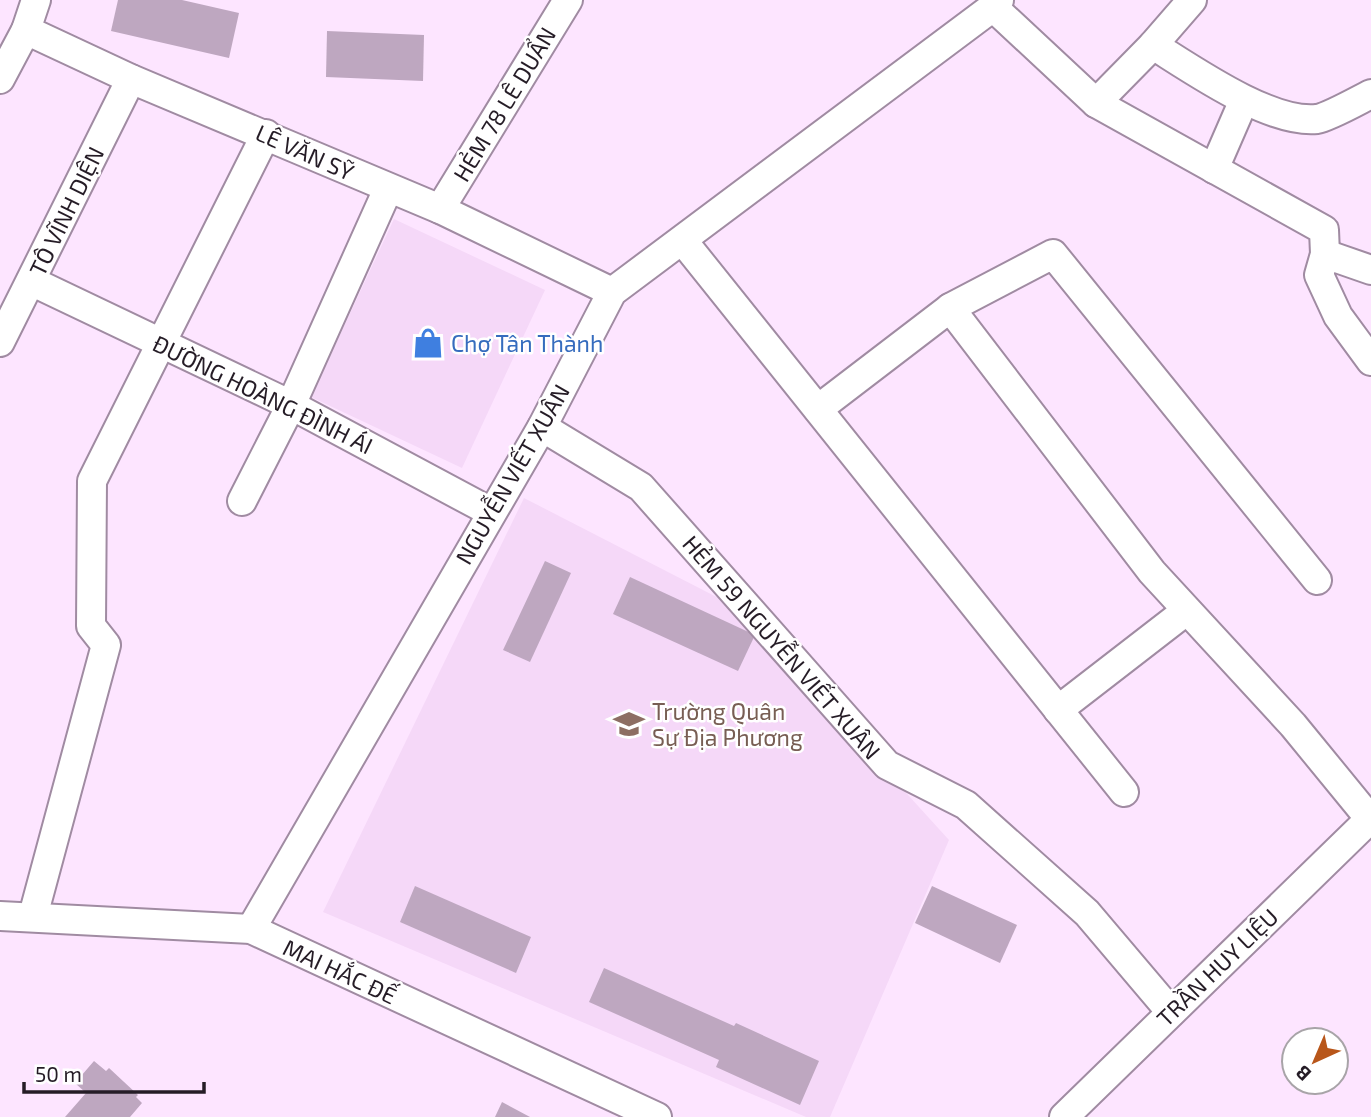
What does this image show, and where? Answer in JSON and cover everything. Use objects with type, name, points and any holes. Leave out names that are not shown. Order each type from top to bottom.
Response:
[{"type":"street","points":[[0,79],[26,30],[36,0]]},
{"type":"street","name":"HẺM 78 LÊ DUẨN","points":[[440,209],[568,0]]},
{"type":"street","points":[[1096,103],[1153,46],[1192,0]]},
{"type":"street","points":[[996,4],[1096,103],[1324,230],[1325,254],[1319,275],[1338,316],[1371,361]]},
{"type":"street","name":"NGUYỄN VIẾT XUÂN","points":[[251,929],[542,426],[611,292],[683,241],[996,4]]},
{"type":"street","name":"LÊ VĂN SỸ","points":[[26,30],[131,79],[440,209],[611,292]]},
{"type":"street","points":[[1153,46],[1244,100],[1286,115],[1318,119],[1371,94]]},
{"type":"street","name":"TÔ VĨNH DIỆN","points":[[0,342],[131,79]]},
{"type":"street","points":[[1214,169],[1244,100]]},
{"type":"street","points":[[33,916],[106,645],[91,626],[92,481],[266,134]]},
{"type":"street","points":[[242,501],[291,405],[388,189]]},
{"type":"street","points":[[683,241],[1124,792]]},
{"type":"street","points":[[818,409],[950,308],[1054,254],[1317,580]]},
{"type":"street","points":[[1325,254],[1371,270]]},
{"type":"street","name":"ĐƯỜNG HOÀNG ĐÌNH ÁI","points":[[31,281],[291,405],[491,512]]},
{"type":"street","points":[[950,308],[1152,572],[1293,725],[1370,818]]},
{"type":"street","name":"HẺM 59 NGUYỄN VIẾT XUÂN","points":[[542,426],[641,487],[887,765],[966,805],[1087,913],[1171,1012]]},
{"type":"street","points":[[1058,710],[1186,611]]},
{"type":"street","name":"TRẦN HUY LIỆU","points":[[1064,1117],[1370,818]]},
{"type":"street","name":"MAI HẮC ĐẾ","points":[[0,916],[251,929],[657,1117]]},
{"type":"shaded area","name":"Chợ Tân Thành","points":[[394,219],[545,290],[462,468],[311,397]]},
{"type":"shaded area","name":"Trường Quân Sự Địa Phương","points":[[524,498],[738,608],[949,840],[830,1117],[806,1117],[323,912]]},
{"type":"building","points":[[118,0],[182,0],[239,13],[229,58],[111,31]]},
{"type":"building","points":[[327,31],[424,35],[423,81],[326,77]]},
{"type":"building","points":[[545,561],[571,573],[530,662],[503,650]]},
{"type":"building","points":[[630,577],[755,635],[738,671],[613,614]]},
{"type":"building","points":[[415,886],[531,937],[516,973],[400,922]]},
{"type":"building","points":[[932,886],[1017,925],[1000,963],[915,923]]},
{"type":"building","points":[[604,968],[819,1061],[800,1105],[716,1067],[719,1060],[589,1002]]},
{"type":"building","points":[[94,1061],[106,1071],[109,1068],[138,1095],[136,1097],[142,1103],[130,1117],[65,1117],[86,1093],[75,1083]]},
{"type":"building","points":[[502,1102],[530,1117],[495,1117]]},
{"type":"place","name":"Chợ Tân Thành","points":[[428,343]]},
{"type":"place","name":"Trường Quân Sự Địa Phương","points":[[629,724]]}]
